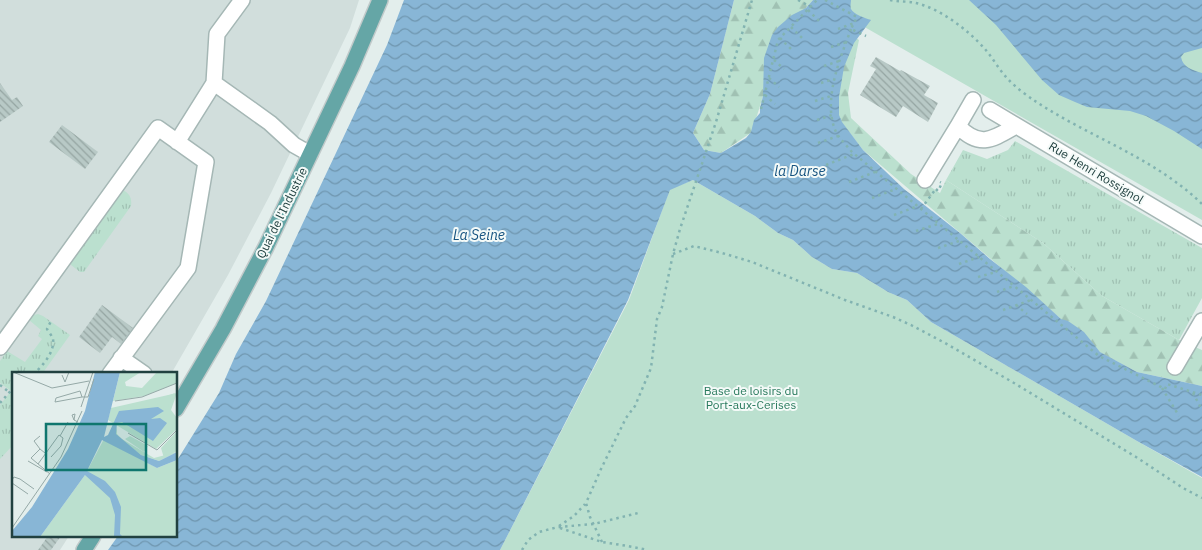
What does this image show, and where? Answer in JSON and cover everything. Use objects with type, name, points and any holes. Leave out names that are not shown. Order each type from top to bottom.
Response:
[{"type":"main road","name":"Quai de l'Industrie","points":[[178,402],[223,328],[266,247],[352,66],[377,4]]},
{"type":"main road","points":[[84,550],[92,538]]},
{"type":"street","points":[[177,142],[214,83],[217,34],[242,0]]},
{"type":"street","points":[[214,83],[270,123],[294,145],[310,154]]},
{"type":"street","points":[[930,184],[958,126],[973,100]]},
{"type":"street","name":"Rue Henri Rossignol","points":[[990,110],[1202,236]]},
{"type":"street","points":[[958,126],[970,137],[982,140],[991,139],[1016,126]]},
{"type":"street","points":[[0,347],[158,128],[206,162],[188,268],[111,372]]},
{"type":"street","points":[[1175,367],[1202,321]]},
{"type":"street","points":[[121,358],[141,372]]},
{"type":"path","points":[[558,527],[574,516],[586,503],[626,418],[635,406],[651,368],[657,319],[662,307],[673,254],[686,208],[716,122],[752,0]]},
{"type":"path","points":[[798,0],[809,8],[820,22]]},
{"type":"path","points":[[761,109],[778,40],[817,0]]},
{"type":"path","points":[[825,0],[857,17],[834,79],[832,96],[832,115],[839,136],[854,154],[1099,356],[1162,388],[1179,416]]},
{"type":"path","points":[[890,0],[915,3],[928,7],[949,19],[968,32],[986,50],[1008,80],[1032,99],[1056,115],[1132,154],[1190,193],[1202,204]]},
{"type":"path","points":[[838,28],[854,23]]},
{"type":"path","points":[[791,27],[804,40]]},
{"type":"path","points":[[851,29],[866,36]]},
{"type":"path","points":[[780,38],[793,51]]},
{"type":"path","points":[[832,47],[847,42]]},
{"type":"path","points":[[773,59],[784,69]]},
{"type":"path","points":[[824,66],[840,61]]},
{"type":"path","points":[[769,78],[779,87]]},
{"type":"path","points":[[821,83],[834,79]]},
{"type":"path","points":[[765,95],[775,104]]},
{"type":"path","points":[[815,101],[832,96]]},
{"type":"path","points":[[817,120],[832,115]]},
{"type":"path","points":[[818,142],[839,136]]},
{"type":"path","points":[[826,165],[854,154]]},
{"type":"path","points":[[849,182],[875,172]]},
{"type":"path","points":[[930,184],[938,190],[942,184]]},
{"type":"path","points":[[872,198],[896,189]]},
{"type":"path","points":[[894,215],[919,208],[932,194]]},
{"type":"path","points":[[916,232],[938,224]]},
{"type":"path","points":[[938,248],[959,241]]},
{"type":"path","points":[[673,254],[694,246],[744,259],[911,325],[1030,393],[1202,498]]},
{"type":"path","points":[[959,264],[979,257]]},
{"type":"path","points":[[978,278],[996,272]]},
{"type":"path","points":[[996,292],[1014,286]]},
{"type":"path","points":[[1002,310],[1031,300]]},
{"type":"path","points":[[1016,305],[1027,314]]},
{"type":"path","points":[[35,372],[51,350],[53,340],[47,328],[51,321]]},
{"type":"path","points":[[1162,388],[1164,389],[1167,384],[1202,396]]},
{"type":"path","points":[[0,385],[9,392]]},
{"type":"path","points":[[0,404],[12,389]]},
{"type":"path","points":[[1193,393],[1202,410]]},
{"type":"path","points":[[586,503],[587,510],[602,542]]},
{"type":"path","points":[[522,550],[528,540],[539,532],[558,527],[594,524],[638,513]]},
{"type":"path","points":[[558,527],[602,542],[648,550]]},
{"type":"shaded area","points":[[0,0],[359,0],[350,28],[271,193],[228,275],[172,372],[12,372],[12,538],[68,538],[60,550],[0,550]]},
{"type":"green space","points":[[734,0],[813,0],[806,8],[763,96],[752,132],[721,153],[704,150],[693,133],[710,94]]},
{"type":"green space","points":[[818,0],[1202,0],[1202,220],[861,25]]},
{"type":"green space","points":[[852,35],[859,40],[848,93],[851,118],[911,174],[940,193],[946,180],[1043,243],[1102,296],[1179,340],[1202,350],[1202,386],[1137,372],[1101,353],[863,150],[836,115],[838,79]]},
{"type":"green space","points":[[1015,141],[1202,248],[1202,298],[1179,340],[1102,296],[1043,243],[946,180],[963,150],[987,159],[1008,150]]},
{"type":"green space","name":"Base de loisirs du Port-aux-Cerises","points":[[693,180],[755,216],[778,233],[793,240],[812,257],[832,269],[857,273],[888,292],[907,300],[931,322],[1202,478],[1202,550],[500,550],[629,300],[670,189]]},
{"type":"green space","points":[[123,190],[130,196],[131,206],[84,272],[80,272],[71,265],[71,262]]},
{"type":"green space","points":[[34,315],[43,316],[70,335],[43,372],[12,372],[12,446],[0,459],[0,405],[11,391],[0,383],[0,361],[7,351],[25,362],[42,339],[38,336],[41,330],[29,320]]},
{"type":"water","name":"La Seine","points":[[404,0],[734,0],[710,94],[693,133],[704,150],[721,153],[746,138],[751,132],[754,120],[760,113],[763,96],[764,58],[772,35],[778,27],[792,15],[806,8],[813,0],[851,0],[851,9],[854,13],[871,20],[854,43],[844,67],[839,97],[839,115],[842,122],[863,150],[904,189],[1026,287],[1061,319],[1068,321],[1084,332],[1100,352],[1137,372],[1202,386],[1202,477],[931,322],[907,300],[888,292],[857,273],[832,269],[812,257],[793,240],[778,233],[755,216],[693,180],[670,190],[628,300],[500,550],[108,550],[117,538],[178,538],[178,459],[219,393],[236,354],[266,301],[387,45]]},
{"type":"water","points":[[969,0],[1202,0],[1202,48],[1184,53],[1181,57],[1186,66],[1202,73],[1202,149],[1146,116],[1130,111],[1087,107],[1059,95],[1042,80],[996,25]]},
{"type":"building","points":[[876,57],[930,86],[924,95],[938,103],[928,122],[903,106],[896,117],[860,95],[876,69],[870,66]]},
{"type":"building","points":[[0,83],[12,100],[17,97],[23,106],[0,122]]},
{"type":"building","points":[[62,125],[98,152],[85,169],[49,142]]},
{"type":"building","points":[[102,305],[133,328],[121,344],[112,337],[100,353],[79,337]]},
{"type":"building","points":[[47,538],[60,538],[51,550],[38,550]]},
{"type":"water label","name":"la Darse","points":[[800,171]]}]
